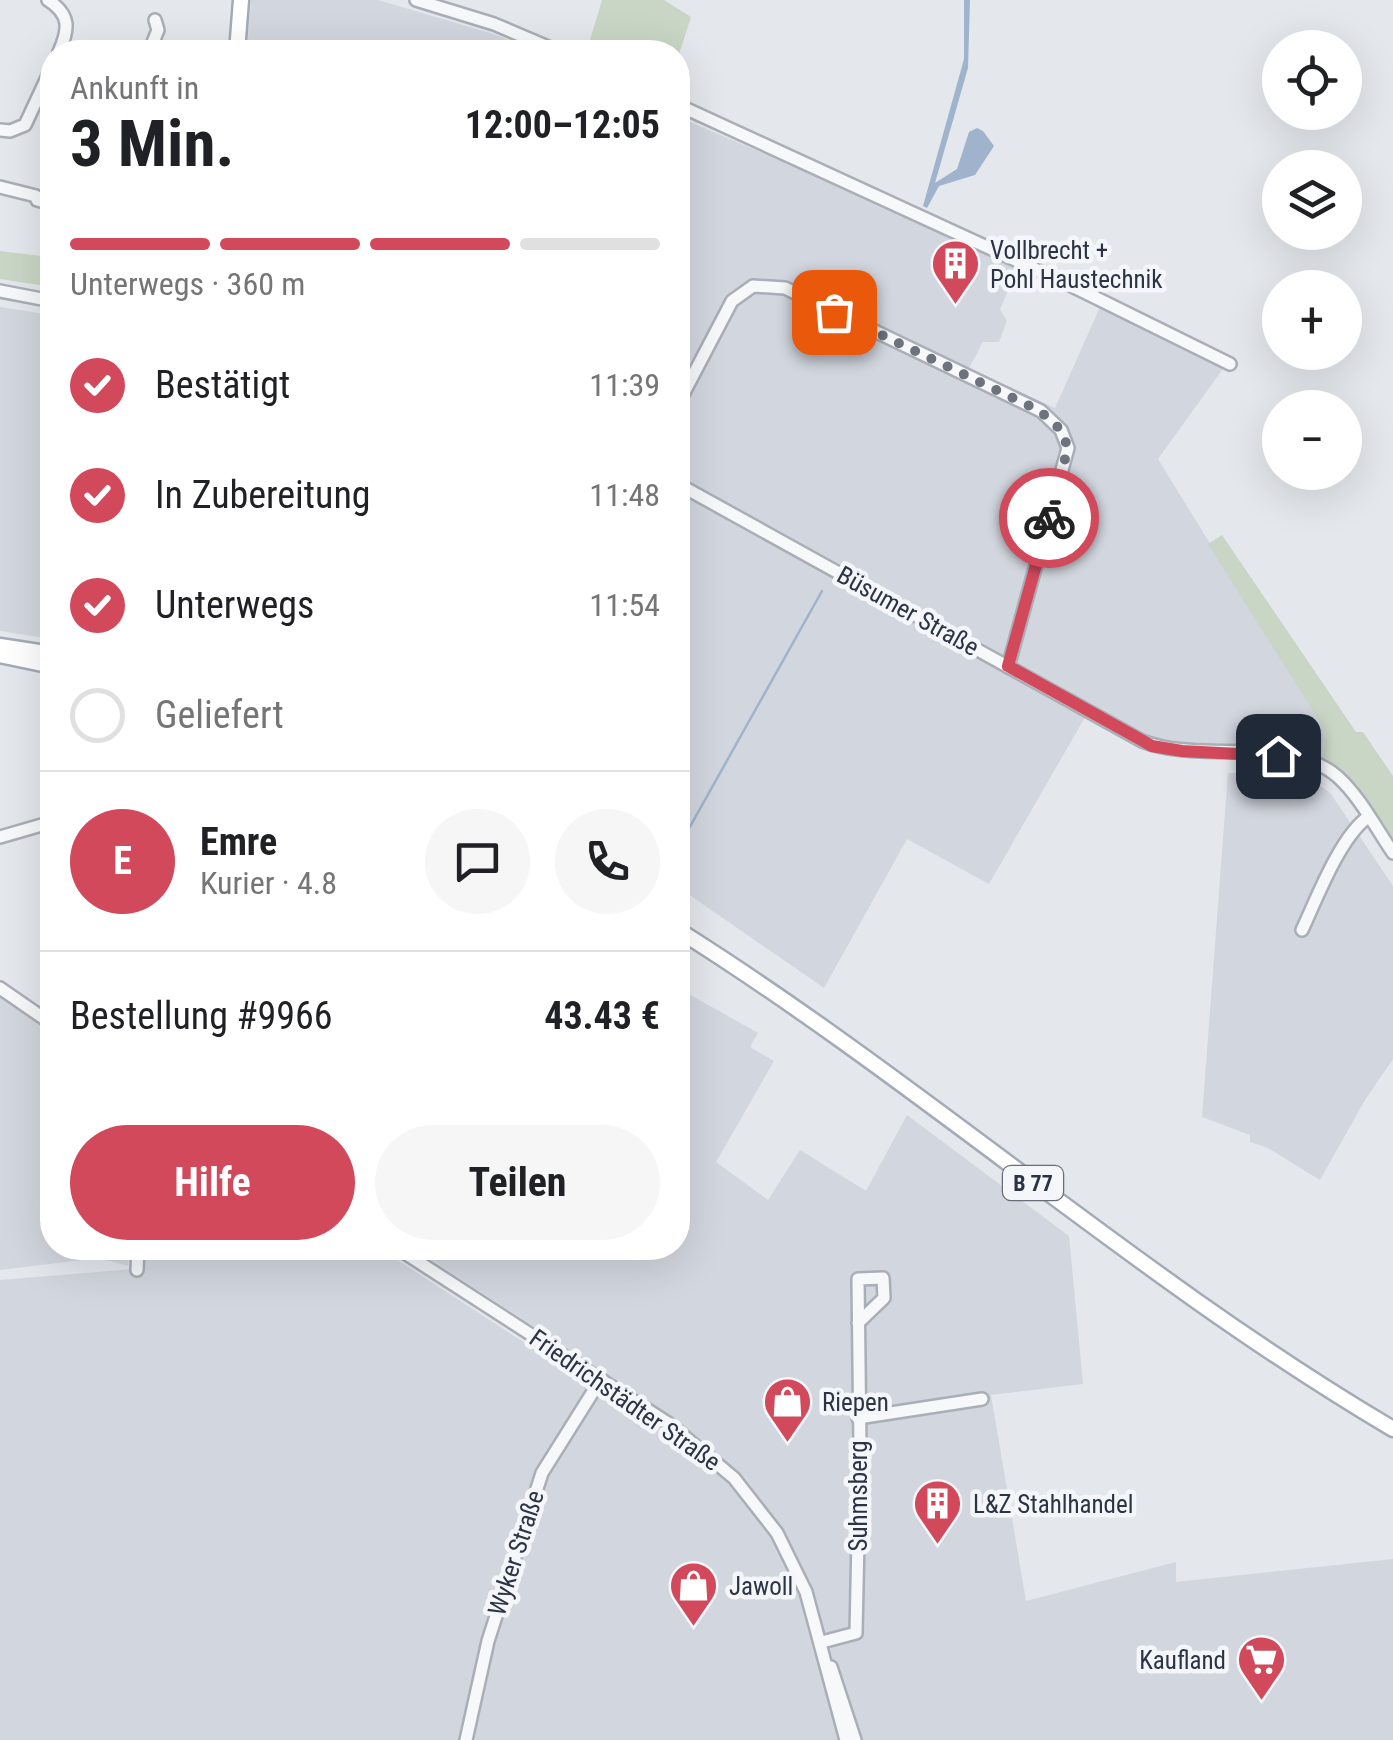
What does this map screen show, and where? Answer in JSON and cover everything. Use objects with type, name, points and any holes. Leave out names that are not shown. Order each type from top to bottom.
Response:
[{"type":"main road","points":[[237,40],[241,0]]},
{"type":"main road","points":[[0,646],[40,652]]},
{"type":"main road","points":[[0,655],[40,663]]},
{"type":"main road","name":"B 77","points":[[690,938],[836,1038],[1217,1316],[1393,1429]]},
{"type":"street","points":[[416,0],[532,40]]},
{"type":"street","points":[[55,2],[67,20],[64,40]]},
{"type":"street","points":[[154,40],[158,30],[155,20]]},
{"type":"street","points":[[0,130],[25,125],[40,94]]},
{"type":"street","points":[[690,110],[1072,286],[1230,364]]},
{"type":"street","points":[[0,187],[36,196],[40,201]]},
{"type":"street","points":[[690,381],[732,301],[753,286],[785,288],[1040,411],[1061,430],[1068,448],[1008,666]]},
{"type":"street","points":[[0,290],[40,298]]},
{"type":"street","name":"Büsumer Straße","points":[[690,491],[1152,746],[1312,761],[1343,782],[1393,853]]},
{"type":"street","points":[[1302,930],[1350,838],[1368,817]]},
{"type":"street","points":[[0,837],[40,825]]},
{"type":"street","points":[[0,988],[40,1016]]},
{"type":"street","points":[[137,1260],[137,1270]]},
{"type":"street","name":"Friedrichstädter Straße","points":[[416,1260],[601,1379],[707,1453],[758,1506],[794,1565],[855,1740]]},
{"type":"street","name":"Suhmsberg","points":[[823,1648],[856,1633],[858,1324]]},
{"type":"street","name":"Wyker Straße","points":[[466,1740],[488,1641],[542,1473],[601,1379]]},
{"type":"street","points":[[858,1418],[982,1399]]},
{"type":"street","name":"Friedrichstädter Straße","points":[[823,1648],[828,1682],[846,1740]]},
{"type":"shaded area","points":[[251,0],[378,0],[508,40],[248,40]]},
{"type":"shaded area","points":[[690,122],[838,185],[1018,269],[1000,309],[1007,321],[999,342],[983,342],[969,368],[1055,408],[1100,307],[1225,366],[1158,459],[1326,732],[1322,765],[1163,749],[1088,712],[989,884],[907,839],[824,988],[690,895]]},
{"type":"shaded area","points":[[0,307],[40,313],[40,637],[0,631]]},
{"type":"shaded area","points":[[1228,773],[1305,774],[1331,794],[1393,886],[1393,1059],[1320,1180],[1268,1148],[1250,1142],[1250,1135],[1202,1117]]},
{"type":"shaded area","points":[[690,995],[758,1033],[750,1047],[774,1061],[716,1162],[768,1200],[800,1150],[866,1191],[907,1115],[1069,1236],[1083,1384],[991,1395],[1026,1601],[1176,1562],[1176,1582],[1393,1559],[1393,1740],[0,1740],[0,1280],[133,1269],[137,1260],[397,1260],[588,1384],[598,1368],[432,1260],[690,1260]]},
{"type":"shaded area","points":[[0,996],[40,1022],[40,1260],[82,1260],[0,1270]]},
{"type":"shaded area","points":[[106,1260],[129,1260],[128,1266]]},
{"type":"green space","points":[[602,0],[664,0],[691,17],[684,40],[590,40]]},
{"type":"green space","points":[[0,251],[40,256],[40,285],[0,279]]},
{"type":"green space","points":[[1222,535],[1356,732],[1363,732],[1393,776],[1393,840],[1353,785],[1323,758],[1326,732],[1208,544]]},
{"type":"water","points":[[964,0],[970,0],[968,68],[935,183],[957,169],[969,132],[977,128],[983,131],[994,146],[975,175],[939,186],[927,208],[923,206],[964,59]]},
{"type":"waterway","points":[[690,827],[822,591]]},
{"type":"way so far","points":[[834,312],[1040,411],[1061,430],[1068,448],[1049,518]]},
{"type":"place","name":"Vollbrecht + Pohl Haustechnik","points":[[955,306]]},
{"type":"place","name":"Riepen","points":[[787,1444]]},
{"type":"place","name":"L&Z Stahlhandel","points":[[938,1546]]},
{"type":"place","name":"Jawoll","points":[[694,1628]]},
{"type":"place","name":"Kaufland","points":[[1261,1702]]},
{"type":"route","points":[[1049,518],[1008,666],[1152,746],[1278,756]]}]
